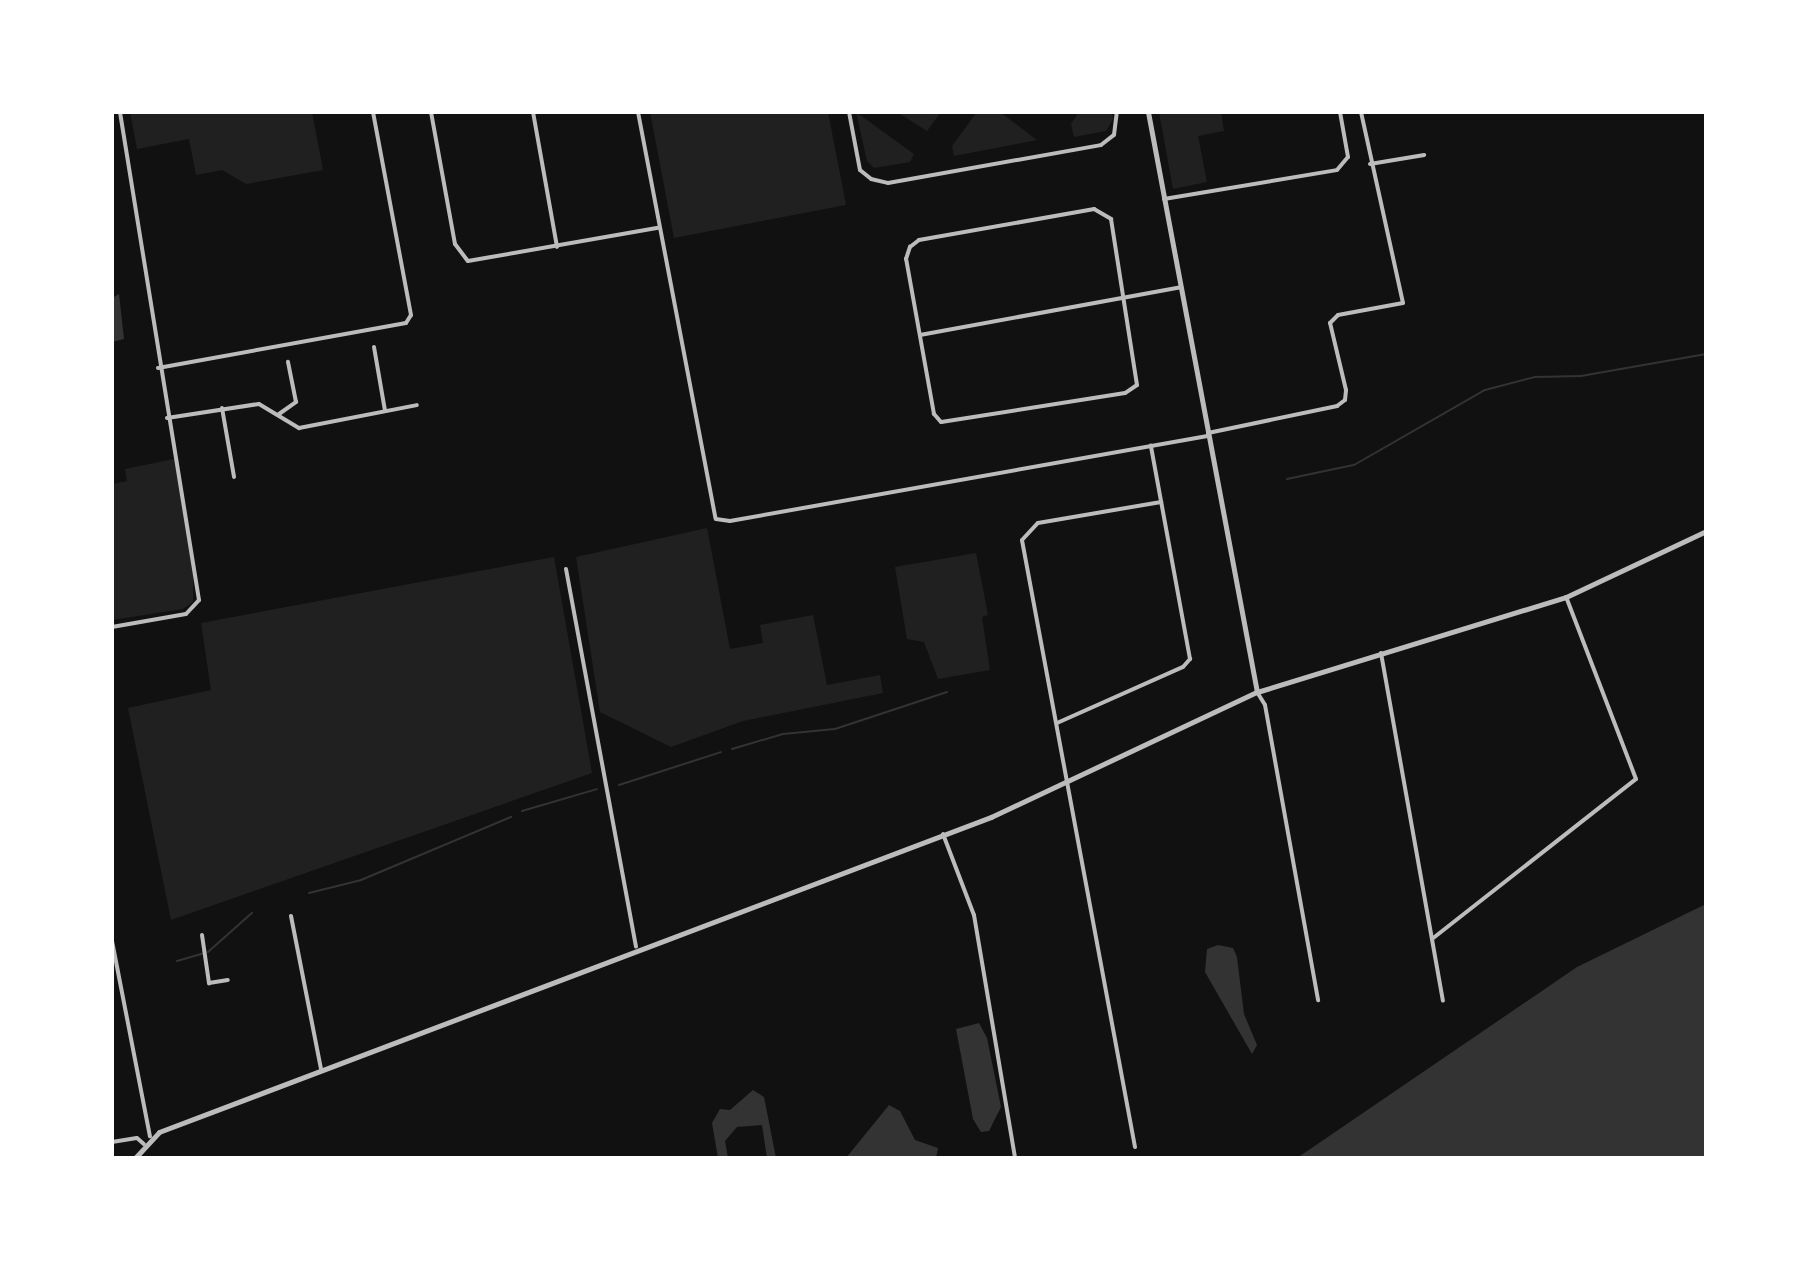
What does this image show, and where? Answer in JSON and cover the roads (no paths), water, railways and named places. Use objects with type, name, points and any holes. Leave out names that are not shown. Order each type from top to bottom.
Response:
[{"type":"street","points":[[112,627],[186,614],[196,606],[199,592],[158,368],[120,112]]},
{"type":"street","points":[[158,368],[406,323],[411,315],[373,112]]},
{"type":"street","points":[[431,112],[462,258],[474,262],[658,228]]},
{"type":"street","points":[[533,112],[557,247]]},
{"type":"street","points":[[638,112],[716,519],[730,521],[1151,446],[1345,400],[1330,323],[1338,315],[1403,303],[1361,112]]},
{"type":"street","points":[[849,112],[860,170],[881,183],[1101,145],[1114,135],[1117,112]]},
{"type":"street","points":[[1148,112],[1257,692],[1265,705],[1318,1000]]},
{"type":"street","points":[[1164,199],[1337,170],[1348,157],[1340,112]]},
{"type":"street","points":[[1370,164],[1424,155]]},
{"type":"street","points":[[1105,211],[1111,219],[1125,298],[1137,385],[1125,393],[941,422],[934,414],[906,259],[910,247],[934,237],[1105,211]]},
{"type":"street","points":[[920,335],[1181,287]]},
{"type":"street","points":[[374,347],[385,411]]},
{"type":"street","points":[[279,414],[296,402],[288,362]]},
{"type":"street","points":[[167,418],[259,404],[299,428],[417,405]]},
{"type":"street","points":[[222,408],[234,477]]},
{"type":"street","points":[[1057,723],[1183,667],[1190,659],[1151,446]]},
{"type":"street","points":[[1135,1147],[1070,782],[1023,550],[1026,530],[1038,523],[1161,502]]},
{"type":"street","points":[[135,1158],[150,1136],[636,947],[943,834],[1070,782],[1257,692],[1566,597],[1706,531]]},
{"type":"street","points":[[566,569],[636,947]]},
{"type":"street","points":[[1432,939],[1636,779],[1566,597]]},
{"type":"street","points":[[1381,653],[1443,1001]]},
{"type":"street","points":[[943,834],[974,915],[1015,1158]]},
{"type":"street","points":[[291,916],[321,1069]]},
{"type":"street","points":[[202,935],[209,983],[228,980]]},
{"type":"street","points":[[112,941],[150,1136]]},
{"type":"street","points":[[112,1142],[137,1138],[144,1144]]},
{"type":"waterway","points":[[1287,479],[1354,465],[1485,390],[1535,377],[1581,376],[1706,354]]},
{"type":"waterway","points":[[732,749],[783,734],[835,729],[947,692]]},
{"type":"waterway","points":[[619,785],[721,752]]},
{"type":"waterway","points":[[522,811],[597,789]]},
{"type":"waterway","points":[[309,893],[361,880],[511,817]]},
{"type":"waterway","points":[[208,952],[252,913]]},
{"type":"waterway","points":[[177,961],[202,954]]}]
